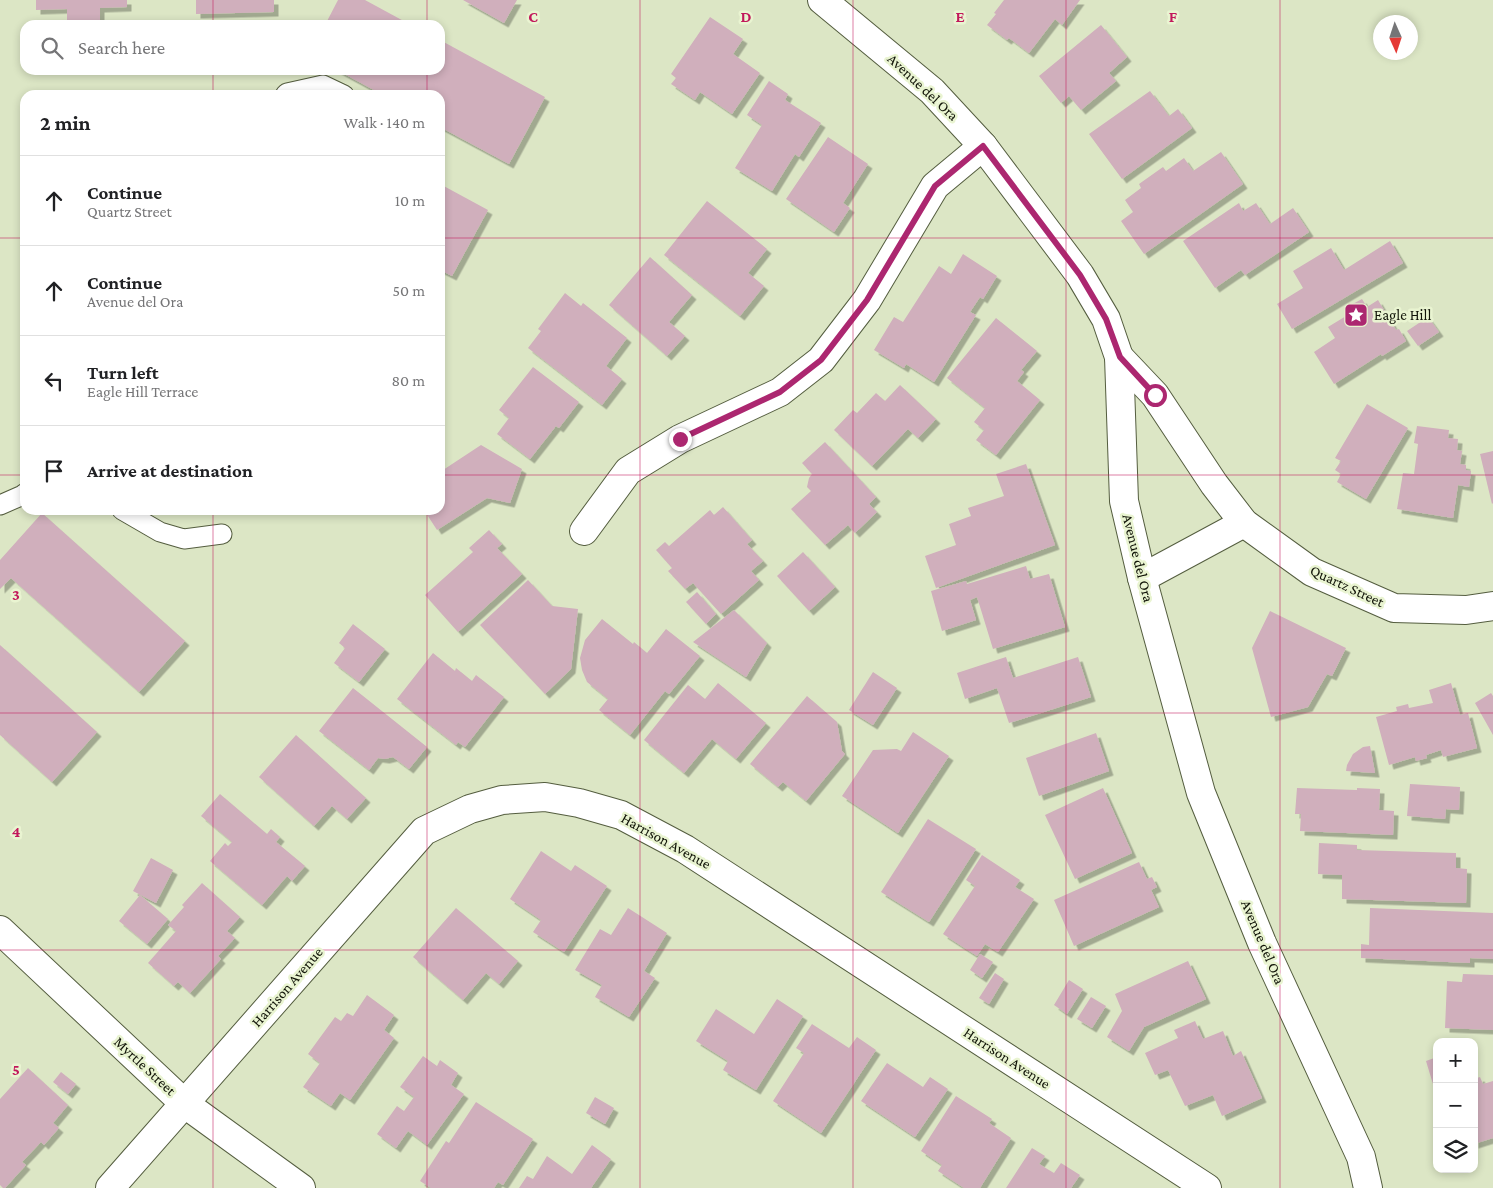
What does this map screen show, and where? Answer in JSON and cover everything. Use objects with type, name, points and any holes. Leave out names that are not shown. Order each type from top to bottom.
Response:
[{"type":"street","name":"Avenue del Ora","points":[[822,0],[932,91],[983,146],[1080,275],[1106,319],[1120,357],[1124,502],[1142,578],[1201,793],[1262,943],[1361,1157],[1368,1188]]},
{"type":"street","points":[[584,532],[628,471],[680,439],[780,392],[821,360],[867,300],[935,186],[983,146]]},
{"type":"street","name":"Quartz Street","points":[[1120,357],[1155,395],[1214,484],[1244,523],[1312,572],[1394,608],[1466,610],[1493,606]]},
{"type":"street","points":[[1142,578],[1244,523]]},
{"type":"street","name":"Harrison Avenue","points":[[110,1188],[424,831],[470,809],[502,800],[545,797],[579,803],[621,815],[685,848],[1206,1188]]},
{"type":"street","name":"Myrtle Street","points":[[0,930],[185,1104],[301,1188]]},
{"type":"lane","points":[[300,90],[322,85],[333,90]]},
{"type":"lane","points":[[0,505],[20,497]]},
{"type":"lane","points":[[131,515],[160,532],[184,539],[222,534]]},
{"type":"building","points":[[36,0],[127,0],[127,7],[100,8],[100,20],[67,20],[67,9],[36,10]]},
{"type":"building","points":[[196,0],[274,0],[274,12],[196,14]]},
{"type":"building","points":[[338,0],[365,0],[402,20],[328,20]]},
{"type":"building","points":[[463,0],[517,0],[504,23]]},
{"type":"building","points":[[1004,0],[1080,0],[1062,25],[1055,19],[1029,53],[987,25]]},
{"type":"building","points":[[710,17],[743,39],[733,54],[760,73],[732,114],[700,92],[695,100],[671,84],[676,78],[671,74]]},
{"type":"building","points":[[1101,25],[1127,57],[1109,73],[1116,81],[1081,110],[1069,96],[1061,103],[1039,76]]},
{"type":"building","points":[[445,43],[545,97],[509,164],[445,130],[445,90],[374,90],[346,75],[445,75]]},
{"type":"building","points":[[769,81],[788,94],[785,100],[821,123],[799,157],[795,154],[772,191],[735,168],[762,125],[747,115]]},
{"type":"building","points":[[1150,91],[1169,116],[1178,109],[1192,128],[1122,179],[1089,134]]},
{"type":"building","points":[[828,137],[868,164],[843,203],[850,208],[834,232],[786,199]]},
{"type":"building","points":[[1221,152],[1243,184],[1144,254],[1121,221],[1133,212],[1125,200],[1141,188],[1139,184],[1163,167],[1166,171],[1184,158],[1193,171]]},
{"type":"building","points":[[445,187],[488,210],[452,276],[445,272]]},
{"type":"building","points":[[707,201],[767,249],[748,273],[764,286],[740,316],[664,255]]},
{"type":"building","points":[[1239,203],[1243,211],[1256,203],[1270,224],[1293,208],[1309,232],[1245,275],[1241,270],[1215,288],[1183,241]]},
{"type":"building","points":[[1390,241],[1403,263],[1292,329],[1277,304],[1303,288],[1293,271],[1331,248],[1344,270]]},
{"type":"building","points":[[963,254],[997,276],[983,299],[980,297],[970,312],[976,315],[934,382],[906,364],[904,368],[874,350],[894,317],[903,322],[939,266],[951,274]]},
{"type":"building","points":[[650,257],[692,295],[669,322],[685,336],[667,356],[609,305]]},
{"type":"building","points":[[565,293],[581,306],[583,303],[627,338],[606,366],[622,379],[602,405],[528,348],[541,331],[538,329]]},
{"type":"building","points":[[1362,299],[1367,307],[1378,300],[1396,330],[1399,329],[1406,341],[1382,356],[1381,354],[1334,384],[1314,352],[1335,338],[1328,327],[1351,313],[1347,307]]},
{"type":"building","points":[[1428,317],[1439,332],[1418,346],[1407,331]]},
{"type":"building","points":[[996,318],[1037,351],[1021,370],[1024,372],[1017,381],[1040,400],[996,455],[976,440],[984,430],[974,422],[985,408],[947,378]]},
{"type":"building","points":[[533,367],[579,402],[559,428],[556,426],[530,459],[497,434],[509,418],[499,410]]},
{"type":"building","points":[[900,385],[936,419],[918,438],[908,429],[872,466],[834,430],[853,410],[857,413],[876,393],[885,401]]},
{"type":"building","points":[[1367,404],[1408,428],[1366,499],[1337,482],[1341,474],[1335,470],[1341,461],[1335,458]]},
{"type":"building","points":[[1417,426],[1449,430],[1448,438],[1458,439],[1457,450],[1462,451],[1460,464],[1466,465],[1466,470],[1471,471],[1469,487],[1458,485],[1453,518],[1397,509],[1403,473],[1414,474],[1418,444],[1414,443]]},
{"type":"building","points":[[825,442],[876,497],[869,504],[877,512],[855,533],[848,525],[825,545],[791,509],[811,491],[807,487],[812,474],[802,463]]},
{"type":"building","points":[[481,445],[522,469],[510,503],[487,498],[437,530],[427,515],[445,515],[445,469]]},
{"type":"building","points":[[1493,451],[1493,503],[1492,504],[1480,454]]},
{"type":"building","points":[[1026,464],[1055,545],[936,588],[925,556],[956,545],[949,524],[971,516],[968,508],[1004,496],[996,474]]},
{"type":"building","points":[[723,507],[752,540],[747,544],[763,561],[751,571],[759,580],[721,614],[693,583],[685,589],[668,571],[672,568],[656,550],[665,542],[669,546],[710,510],[714,515]]},
{"type":"building","points":[[40,515],[44,515],[185,641],[139,692],[11,578],[0,589],[0,560]]},
{"type":"building","points":[[489,530],[502,544],[497,548],[522,574],[458,632],[425,595],[473,552],[469,548]]},
{"type":"building","points":[[803,552],[835,587],[809,611],[777,576]]},
{"type":"building","points":[[1026,566],[1030,579],[1049,574],[1065,627],[993,649],[977,597],[970,600],[976,620],[942,631],[931,591],[966,581],[967,584]]},
{"type":"building","points":[[528,580],[552,606],[578,609],[571,669],[545,694],[480,625]]},
{"type":"building","points":[[697,592],[716,614],[706,624],[686,602]]},
{"type":"building","points":[[734,610],[767,643],[746,677],[693,642]]},
{"type":"building","points":[[1270,611],[1346,648],[1332,676],[1327,674],[1308,707],[1271,717],[1252,648]]},
{"type":"building","points":[[602,619],[647,653],[666,629],[700,656],[669,694],[665,691],[630,735],[599,710],[608,699],[587,682],[582,670],[580,658],[585,640]]},
{"type":"building","points":[[353,624],[385,649],[359,682],[334,663],[345,648],[339,643]]},
{"type":"building","points":[[0,645],[97,732],[52,782],[0,735]]},
{"type":"building","points":[[433,653],[455,671],[456,668],[472,681],[476,675],[504,697],[465,747],[458,742],[456,745],[397,699]]},
{"type":"building","points":[[1006,657],[1013,678],[1078,657],[1091,697],[1009,723],[997,688],[965,699],[957,673]]},
{"type":"building","points":[[873,672],[897,688],[873,725],[849,710]]},
{"type":"building","points":[[718,683],[766,723],[736,759],[712,739],[684,773],[644,740],[688,685],[705,699]]},
{"type":"building","points":[[1451,683],[1460,715],[1468,713],[1477,748],[1443,757],[1441,750],[1426,755],[1427,758],[1416,761],[1415,757],[1389,765],[1376,717],[1397,711],[1396,707],[1408,704],[1409,708],[1433,703],[1429,690]]},
{"type":"building","points":[[353,688],[427,747],[409,769],[393,757],[378,758],[369,770],[319,731]]},
{"type":"building","points":[[1491,693],[1493,696],[1493,735],[1475,703]]},
{"type":"building","points":[[807,696],[837,722],[842,751],[845,754],[806,801],[783,782],[778,787],[750,764]]},
{"type":"building","points":[[913,732],[949,756],[898,833],[842,796],[873,750],[897,749],[901,751]]},
{"type":"building","points":[[1096,733],[1109,771],[1039,796],[1026,758]]},
{"type":"building","points":[[296,735],[366,798],[347,819],[332,806],[314,826],[259,777]]},
{"type":"building","points":[[1370,746],[1375,773],[1346,771],[1353,754],[1363,747]]},
{"type":"building","points":[[1410,784],[1460,787],[1459,810],[1446,809],[1445,819],[1407,816]]},
{"type":"building","points":[[1103,788],[1132,853],[1075,879],[1045,815]]},
{"type":"building","points":[[1297,788],[1380,789],[1379,810],[1394,811],[1393,835],[1300,831],[1301,814],[1295,814]]},
{"type":"building","points":[[220,794],[267,834],[271,829],[280,837],[276,842],[305,866],[292,881],[287,876],[262,905],[210,861],[225,843],[228,846],[232,842],[201,816]]},
{"type":"building","points":[[928,819],[976,849],[929,922],[881,892]]},
{"type":"building","points":[[1319,843],[1357,845],[1357,850],[1456,853],[1456,868],[1467,869],[1466,903],[1342,899],[1342,875],[1318,874]]},
{"type":"building","points":[[541,851],[571,871],[575,865],[607,886],[564,952],[533,932],[541,920],[510,899]]},
{"type":"building","points":[[982,855],[1020,880],[1015,887],[1034,899],[998,952],[985,944],[977,956],[943,934],[975,886],[966,880]]},
{"type":"building","points":[[151,858],[173,870],[156,903],[133,891]]},
{"type":"building","points":[[1139,862],[1147,879],[1152,877],[1157,887],[1151,890],[1159,907],[1074,946],[1054,900]]},
{"type":"building","points":[[202,883],[240,917],[227,931],[235,938],[218,956],[221,959],[190,993],[178,982],[174,986],[148,963],[176,931],[168,925],[184,907],[182,905]]},
{"type":"building","points":[[140,895],[168,919],[147,944],[119,921]]},
{"type":"building","points":[[456,908],[518,961],[499,984],[486,973],[463,1000],[413,957]]},
{"type":"building","points":[[628,908],[667,933],[644,971],[655,978],[629,1017],[595,997],[602,985],[575,970],[600,929],[611,935]]},
{"type":"building","points":[[1370,908],[1493,913],[1493,959],[1470,958],[1470,963],[1361,958],[1361,944],[1369,945]]},
{"type":"building","points":[[980,954],[993,962],[982,978],[970,970]]},
{"type":"building","points":[[1188,961],[1206,999],[1144,1027],[1129,1051],[1107,1037],[1122,1011],[1115,994]]},
{"type":"building","points":[[995,973],[1004,979],[989,1004],[979,998]]},
{"type":"building","points":[[1463,974],[1493,975],[1493,1030],[1445,1028],[1447,981],[1462,982]]},
{"type":"building","points":[[1069,980],[1083,989],[1067,1014],[1054,1005]]},
{"type":"building","points":[[367,995],[394,1015],[384,1030],[394,1038],[350,1100],[340,1093],[331,1106],[303,1087],[320,1063],[308,1054],[335,1017],[341,1021],[347,1013],[353,1016]]},
{"type":"building","points":[[1091,997],[1106,1006],[1092,1028],[1077,1019]]},
{"type":"building","points":[[777,999],[803,1016],[756,1090],[723,1070],[728,1061],[696,1041],[716,1009],[754,1034]]},
{"type":"building","points":[[1195,1021],[1203,1039],[1223,1031],[1233,1056],[1241,1051],[1262,1098],[1222,1116],[1213,1095],[1185,1106],[1168,1070],[1155,1075],[1145,1053],[1178,1038],[1174,1030]]},
{"type":"building","points":[[812,1024],[849,1048],[857,1037],[876,1050],[821,1133],[773,1101],[804,1053],[796,1048]]},
{"type":"building","points":[[423,1056],[437,1066],[440,1060],[458,1073],[451,1085],[464,1094],[427,1145],[408,1131],[396,1148],[377,1134],[397,1106],[404,1111],[414,1097],[400,1087]]},
{"type":"building","points":[[1433,1058],[1433,1084],[1426,1061]]},
{"type":"building","points":[[887,1063],[923,1087],[930,1077],[948,1089],[915,1137],[861,1101]]},
{"type":"building","points":[[28,1068],[68,1105],[53,1123],[59,1128],[44,1145],[41,1142],[22,1162],[26,1165],[3,1188],[0,1185],[0,1099]]},
{"type":"building","points":[[61,1072],[76,1084],[68,1094],[53,1082]]},
{"type":"building","points":[[1480,1077],[1483,1084],[1493,1081],[1493,1138],[1478,1143],[1478,1083],[1478,1078]]},
{"type":"building","points":[[956,1096],[992,1119],[989,1123],[1011,1138],[980,1188],[964,1188],[938,1171],[942,1165],[921,1151]]},
{"type":"building","points":[[595,1097],[614,1108],[605,1124],[586,1113]]},
{"type":"building","points":[[476,1102],[533,1139],[503,1185],[498,1182],[494,1188],[431,1188],[420,1181],[446,1141],[449,1143]]},
{"type":"building","points":[[592,1145],[611,1159],[591,1188],[519,1188],[527,1176],[533,1179],[547,1156],[572,1174]]},
{"type":"building","points":[[1032,1148],[1045,1156],[1039,1164],[1054,1173],[1061,1163],[1080,1175],[1071,1188],[1006,1188]]},
{"type":"place","name":"Eagle Hill","points":[[1356,315]]},
{"type":"route","points":[[680,439],[780,392],[821,360],[867,300],[935,186],[983,146],[1080,275],[1106,319],[1120,357],[1155,395]]}]
